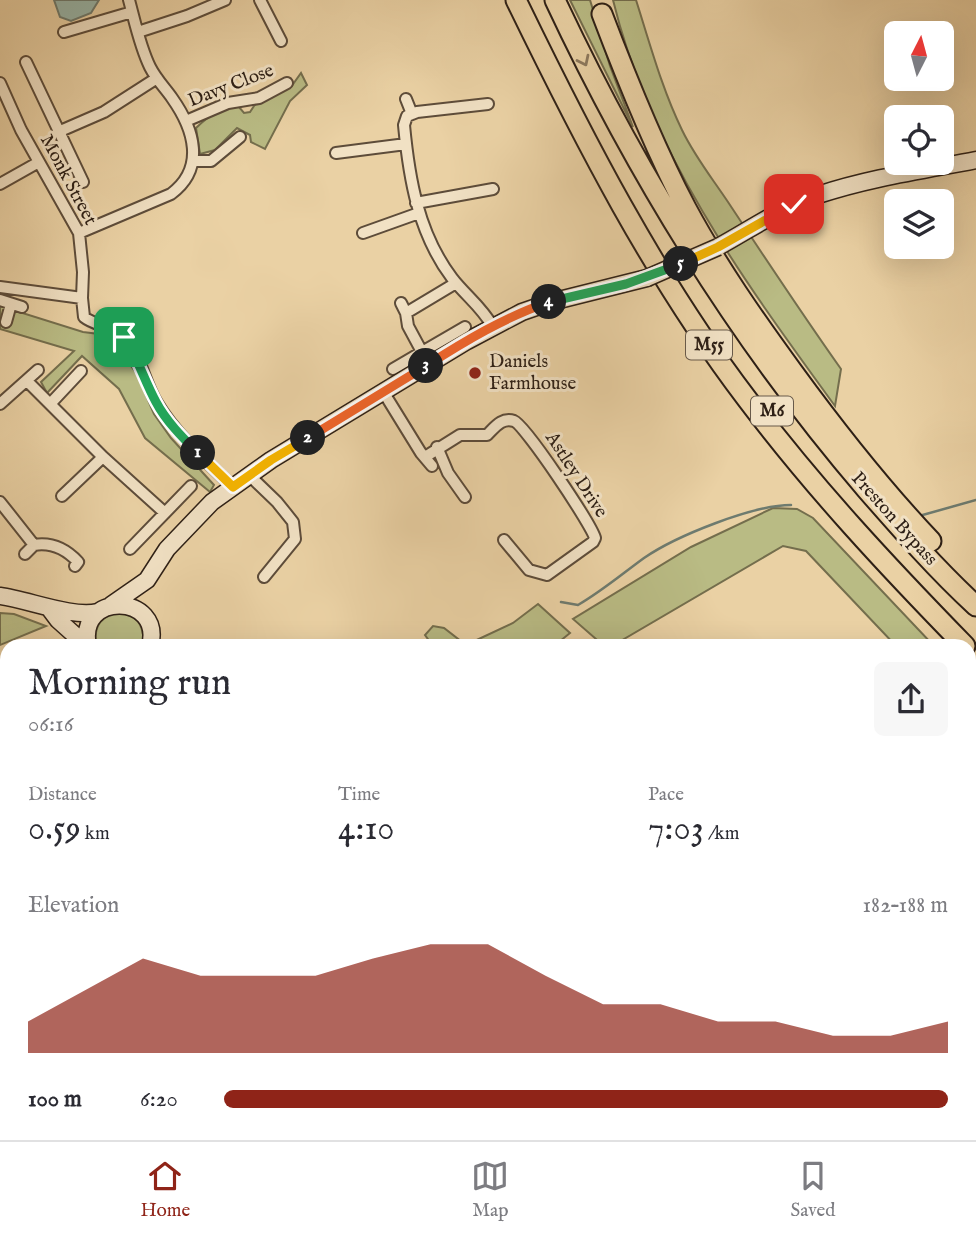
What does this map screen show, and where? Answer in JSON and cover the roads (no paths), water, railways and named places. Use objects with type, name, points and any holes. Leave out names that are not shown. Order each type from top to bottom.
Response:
[{"type":"highway","name":"M55","points":[[516,0],[557,85],[616,194],[671,287],[738,386],[845,520],[958,639]]},
{"type":"highway","name":"M6","points":[[531,0],[568,79],[627,189],[681,281],[731,355],[806,455],[853,512],[976,638]]},
{"type":"highway","name":"M6","points":[[555,0],[628,145],[671,220],[749,340],[816,429]]},
{"type":"highway","name":"M55","points":[[600,7],[616,69],[660,173],[717,273],[816,429]]},
{"type":"highway","name":"M55","points":[[600,7],[645,123],[667,171],[722,269],[770,340],[852,450],[912,521],[976,590]]},
{"type":"highway","name":"Preston Bypass","points":[[816,429],[902,530],[976,606]]},
{"type":"street","points":[[79,233],[171,194],[184,185],[193,161],[192,142],[186,121],[150,68],[129,0]]},
{"type":"street","points":[[138,32],[225,0]]},
{"type":"street","points":[[260,0],[281,41]]},
{"type":"street","points":[[64,32],[132,12]]},
{"type":"street","points":[[26,62],[83,182]]},
{"type":"street","points":[[58,132],[104,112],[157,78]]},
{"type":"street","name":"Monk Street","points":[[0,83],[39,162],[79,233],[83,272],[82,311],[91,323],[112,328],[124,337],[136,355],[155,400],[166,418],[233,487]]},
{"type":"street","name":"Davy Close","points":[[186,121],[228,103],[259,98],[287,83]]},
{"type":"street","points":[[406,99],[412,114]]},
{"type":"street","points":[[488,104],[466,102],[412,114],[407,116],[404,124],[410,182],[417,208],[440,260],[456,283],[484,311],[493,327]]},
{"type":"street","points":[[193,161],[211,161],[240,137]]},
{"type":"street","points":[[336,153],[406,144]]},
{"type":"street","points":[[88,639],[89,625],[105,609],[147,580],[167,549],[212,502],[249,475],[493,327],[522,312],[551,302],[647,278],[718,247],[783,210],[817,195],[902,174],[976,160]]},
{"type":"street","points":[[0,184],[39,162]]},
{"type":"street","points":[[363,233],[417,208],[493,189]]},
{"type":"street","points":[[422,352],[408,326],[404,308],[456,283]]},
{"type":"street","points":[[0,288],[82,298]]},
{"type":"street","points":[[6,322],[11,304]]},
{"type":"street","points":[[393,369],[465,327]]},
{"type":"street","points":[[0,404],[38,370]]},
{"type":"street","points":[[51,403],[80,371]]},
{"type":"street","points":[[27,381],[103,457],[165,513]]},
{"type":"street","name":"Astley Drive","points":[[384,393],[429,462],[437,447],[460,435],[487,435],[502,422],[513,421],[519,424],[563,486],[595,538],[547,575],[529,570],[504,540]]},
{"type":"street","points":[[437,447],[448,473],[465,497]]},
{"type":"street","points":[[62,496],[103,457]]},
{"type":"street","points":[[249,475],[293,522],[295,539],[264,577]]},
{"type":"street","points":[[130,549],[191,486]]},
{"type":"street","points":[[0,502],[34,545]]},
{"type":"street","points":[[24,554],[34,545],[55,545],[78,562],[75,566]]},
{"type":"street","points":[[147,580],[145,608],[150,633]]},
{"type":"street","points":[[0,596],[85,614],[120,604],[137,610],[150,633]]},
{"type":"street","points":[[49,608],[58,620],[80,639]]},
{"type":"waterway","points":[[919,516],[976,500]]},
{"type":"waterway","points":[[561,602],[578,605],[658,549],[715,523],[756,510],[791,505]]},
{"type":"place","name":"Daniels Farmhouse","points":[[475,373]]}]
